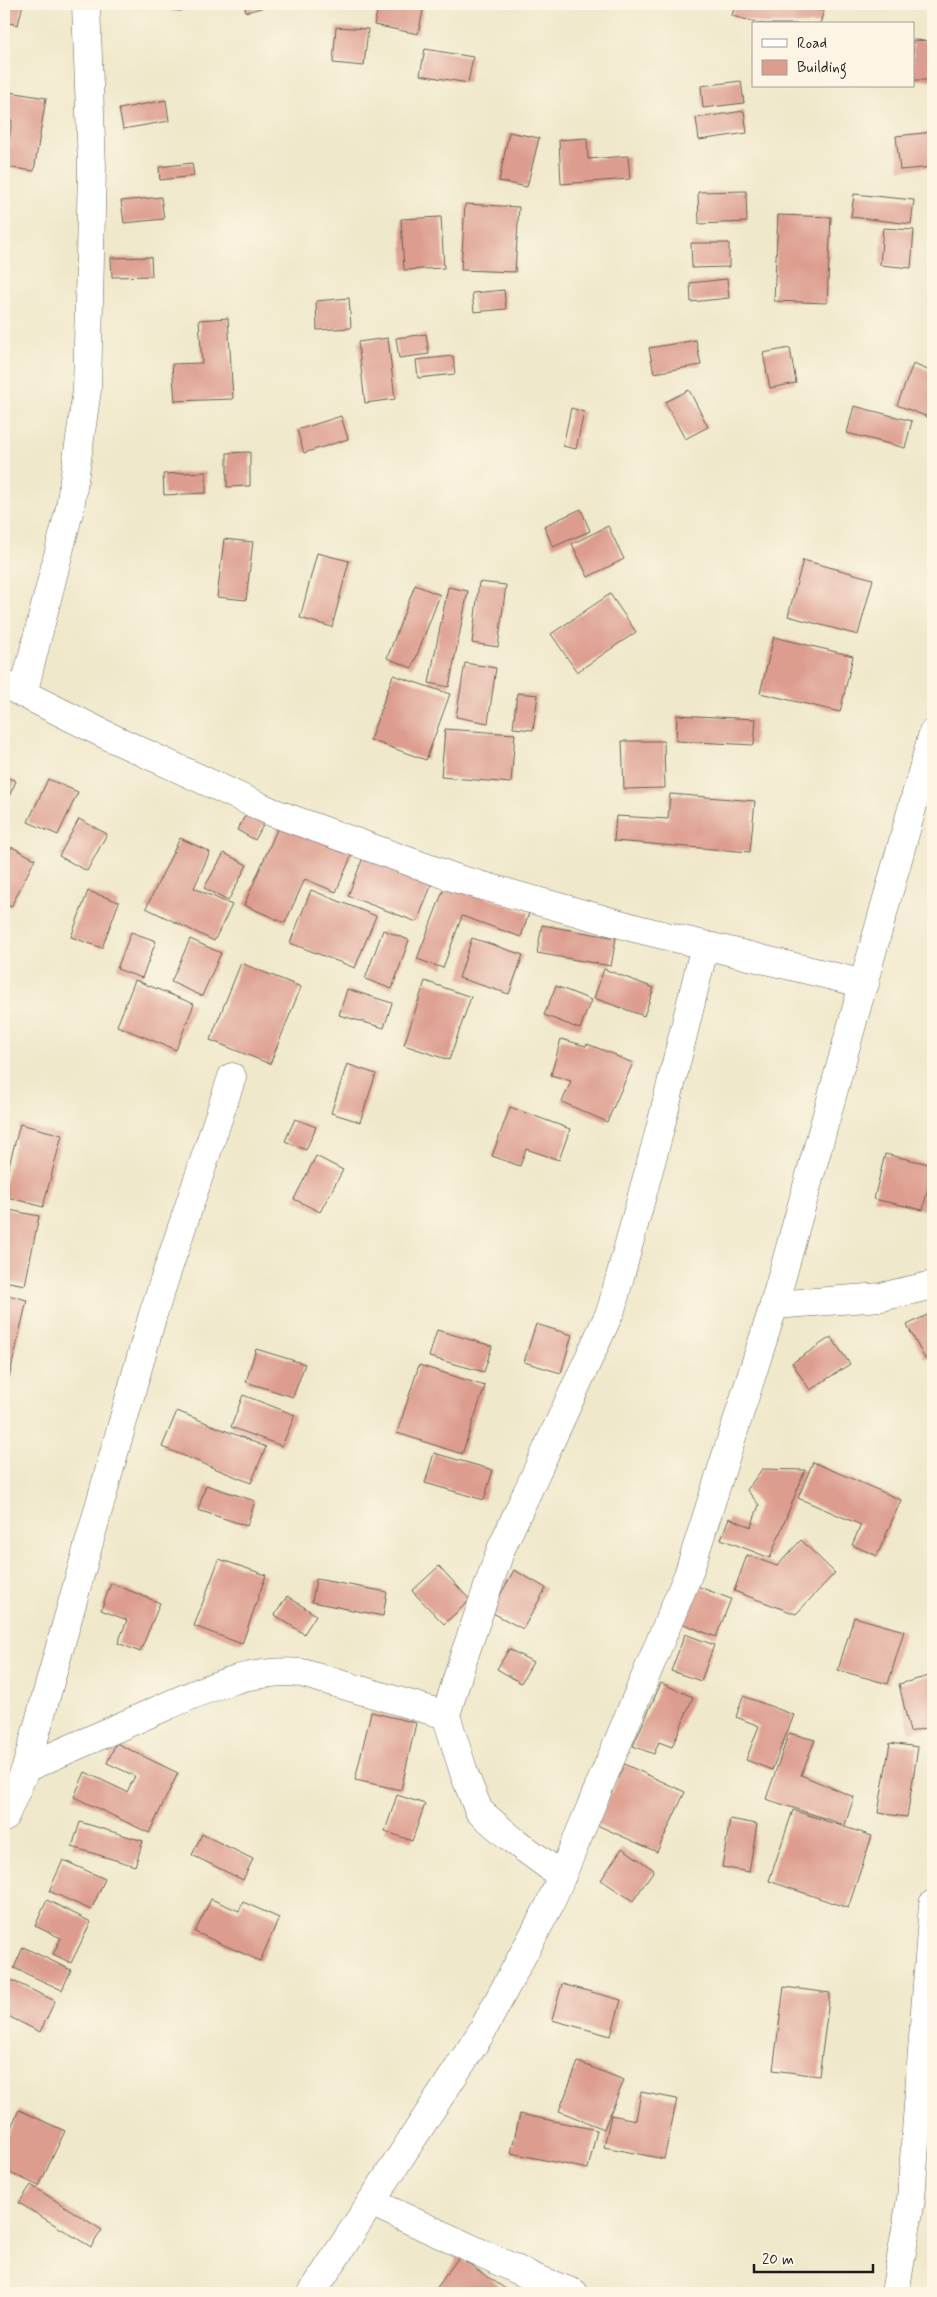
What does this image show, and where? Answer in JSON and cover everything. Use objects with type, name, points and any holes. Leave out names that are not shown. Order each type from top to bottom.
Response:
[{"type":"street","points":[[86,4],[92,167],[87,390],[70,508],[14,689],[272,812],[458,880],[705,945],[865,984]]},
{"type":"street","points":[[312,2293],[481,2033],[549,1906],[688,1575],[774,1305],[865,984],[933,732]]},
{"type":"street","points":[[562,1876],[513,1840],[479,1810],[465,1776],[446,1716],[463,1658],[501,1549],[612,1310],[660,1129],[705,945]]},
{"type":"street","points":[[4,1818],[26,1768],[153,1314],[232,1077]]},
{"type":"street","points":[[774,1305],[881,1297],[933,1285]]},
{"type":"street","points":[[26,1768],[206,1690],[262,1673],[281,1671],[302,1674],[446,1716]]},
{"type":"street","points":[[895,2293],[911,2199],[930,1991],[933,1904]]},
{"type":"street","points":[[371,2202],[535,2278],[574,2293]]},
{"type":"building","points":[[4,4],[23,4],[18,25],[4,22]]},
{"type":"building","points":[[141,4],[182,4],[181,11],[141,6]]},
{"type":"building","points":[[244,4],[276,4],[246,12]]},
{"type":"building","points":[[379,4],[413,4],[424,6],[418,34],[374,25]]},
{"type":"building","points":[[735,4],[803,4],[824,9],[821,22],[755,22],[732,16]]},
{"type":"building","points":[[336,27],[368,29],[364,66],[333,63]]},
{"type":"building","points":[[914,40],[933,41],[933,80],[914,80]]},
{"type":"building","points":[[425,49],[473,57],[468,83],[420,75]]},
{"type":"building","points":[[741,81],[744,103],[703,108],[701,86]]},
{"type":"building","points":[[4,91],[46,98],[34,171],[5,167],[12,120],[4,118]]},
{"type":"building","points":[[166,100],[169,121],[123,129],[119,109]]},
{"type":"building","points":[[744,111],[747,133],[699,140],[696,118]]},
{"type":"building","points":[[509,132],[539,138],[527,187],[499,181]]},
{"type":"building","points":[[933,132],[933,167],[900,170],[896,136]]},
{"type":"building","points":[[587,138],[588,159],[628,156],[630,179],[561,184],[559,140]]},
{"type":"building","points":[[192,163],[194,176],[160,180],[159,167]]},
{"type":"building","points":[[746,191],[747,222],[699,224],[698,192]]},
{"type":"building","points":[[854,194],[914,200],[911,224],[851,217]]},
{"type":"building","points":[[161,197],[164,219],[124,223],[121,201]]},
{"type":"building","points":[[465,204],[519,207],[515,272],[461,270]]},
{"type":"building","points":[[778,215],[831,217],[827,303],[774,301]]},
{"type":"building","points":[[441,217],[444,268],[404,270],[401,219]]},
{"type":"building","points":[[883,228],[914,230],[911,268],[880,265]]},
{"type":"building","points":[[691,243],[729,243],[729,267],[692,268]]},
{"type":"building","points":[[151,257],[152,276],[112,277],[111,258]]},
{"type":"building","points":[[727,279],[729,298],[691,302],[690,283]]},
{"type":"building","points":[[504,290],[506,309],[474,312],[472,293]]},
{"type":"building","points":[[349,298],[351,328],[317,330],[316,301]]},
{"type":"building","points":[[228,318],[233,399],[175,401],[172,364],[202,363],[199,320]]},
{"type":"building","points":[[426,334],[429,354],[399,358],[396,338]]},
{"type":"building","points":[[388,338],[395,399],[365,403],[358,342]]},
{"type":"building","points":[[696,340],[701,365],[654,373],[649,348]]},
{"type":"building","points":[[790,348],[796,383],[770,388],[763,353]]},
{"type":"building","points":[[453,356],[455,374],[418,378],[416,360]]},
{"type":"building","points":[[913,364],[933,372],[933,419],[897,405]]},
{"type":"building","points":[[689,390],[708,427],[685,439],[665,402]]},
{"type":"building","points":[[854,406],[912,421],[905,448],[847,433]]},
{"type":"building","points":[[571,408],[584,412],[576,449],[563,446]]},
{"type":"building","points":[[341,416],[348,439],[304,453],[297,430]]},
{"type":"building","points":[[250,452],[250,486],[227,487],[227,453]]},
{"type":"building","points":[[206,472],[206,493],[164,495],[163,474]]},
{"type":"building","points":[[581,509],[590,531],[553,547],[544,526]]},
{"type":"building","points":[[608,526],[624,559],[588,577],[572,544]]},
{"type":"building","points":[[224,539],[253,542],[246,600],[217,597]]},
{"type":"building","points":[[317,553],[349,561],[332,627],[300,618]]},
{"type":"building","points":[[803,560],[873,579],[858,635],[788,616]]},
{"type":"building","points":[[479,582],[506,585],[498,647],[472,643]]},
{"type":"building","points":[[415,585],[440,595],[412,668],[387,658]]},
{"type":"building","points":[[448,587],[468,591],[449,687],[429,683]]},
{"type":"building","points":[[610,594],[636,632],[577,672],[551,634]]},
{"type":"building","points":[[774,637],[853,656],[840,712],[760,693]]},
{"type":"building","points":[[465,663],[496,668],[488,723],[456,717]]},
{"type":"building","points":[[393,675],[450,694],[426,760],[370,740]]},
{"type":"building","points":[[517,693],[538,695],[533,730],[513,728]]},
{"type":"building","points":[[677,715],[756,719],[754,745],[676,741]]},
{"type":"building","points":[[445,729],[515,734],[511,783],[441,777]]},
{"type":"building","points":[[622,741],[664,741],[665,788],[624,789]]},
{"type":"building","points":[[4,776],[16,781],[4,808]]},
{"type":"building","points":[[48,779],[78,792],[58,835],[28,822]]},
{"type":"building","points":[[670,794],[755,801],[750,852],[614,841],[616,816],[668,819]]},
{"type":"building","points":[[249,809],[267,818],[255,840],[237,830]]},
{"type":"building","points":[[282,818],[354,850],[336,892],[305,879],[285,923],[244,905]]},
{"type":"building","points":[[79,819],[107,834],[87,871],[59,856]]},
{"type":"building","points":[[180,838],[210,852],[194,888],[232,905],[214,941],[146,908]]},
{"type":"building","points":[[12,847],[35,859],[11,907],[4,903],[4,864]]},
{"type":"building","points":[[366,850],[435,876],[417,922],[348,896]]},
{"type":"building","points":[[224,853],[247,865],[228,901],[204,888]]},
{"type":"building","points":[[446,883],[529,913],[521,937],[462,916],[443,968],[417,959]]},
{"type":"building","points":[[311,890],[376,916],[355,968],[290,943]]},
{"type":"building","points":[[88,891],[119,902],[102,948],[71,937]]},
{"type":"building","points":[[542,925],[616,938],[611,966],[537,953]]},
{"type":"building","points":[[383,930],[409,940],[392,989],[365,979]]},
{"type":"building","points":[[131,932],[156,941],[142,978],[117,969]]},
{"type":"building","points":[[472,938],[523,955],[509,994],[459,978]]},
{"type":"building","points":[[190,939],[221,953],[202,996],[171,982]]},
{"type":"building","points":[[241,963],[301,987],[270,1064],[210,1040]]},
{"type":"building","points":[[604,969],[654,988],[644,1016],[594,998]]},
{"type":"building","points":[[135,980],[194,1004],[176,1050],[117,1026]]},
{"type":"building","points":[[425,981],[471,997],[449,1060],[404,1045]]},
{"type":"building","points":[[556,986],[591,1000],[580,1029],[544,1015]]},
{"type":"building","points":[[347,989],[392,1003],[384,1028],[339,1015]]},
{"type":"building","points":[[561,1039],[586,1046],[587,1044],[633,1063],[607,1122],[562,1102],[571,1081],[551,1075]]},
{"type":"building","points":[[347,1064],[376,1074],[360,1122],[331,1113]]},
{"type":"building","points":[[510,1107],[570,1129],[559,1160],[526,1149],[520,1166],[492,1156]]},
{"type":"building","points":[[295,1119],[316,1127],[306,1150],[285,1141]]},
{"type":"building","points":[[20,1124],[62,1135],[43,1207],[4,1196],[4,1184]]},
{"type":"building","points":[[885,1154],[933,1165],[923,1210],[874,1199]]},
{"type":"building","points":[[316,1156],[343,1170],[320,1212],[294,1199]]},
{"type":"building","points":[[4,1209],[39,1216],[25,1285],[4,1281]]},
{"type":"building","points":[[4,1294],[27,1300],[9,1378],[4,1377]]},
{"type":"building","points":[[933,1312],[933,1355],[925,1359],[907,1325]]},
{"type":"building","points":[[536,1324],[572,1335],[561,1373],[524,1362]]},
{"type":"building","points":[[437,1330],[492,1346],[484,1372],[429,1357]]},
{"type":"building","points":[[831,1337],[850,1364],[810,1390],[792,1363]]},
{"type":"building","points":[[256,1349],[305,1364],[293,1397],[246,1382]]},
{"type":"building","points":[[419,1365],[485,1386],[462,1454],[397,1433]]},
{"type":"building","points":[[243,1395],[295,1415],[282,1446],[231,1427]]},
{"type":"building","points":[[177,1411],[266,1447],[251,1483],[162,1447]]},
{"type":"building","points":[[434,1453],[493,1470],[484,1500],[425,1483]]},
{"type":"building","points":[[813,1462],[901,1500],[877,1556],[852,1545],[861,1525],[798,1498]]},
{"type":"building","points":[[762,1469],[805,1470],[770,1558],[721,1539],[729,1518],[751,1527],[759,1505],[747,1490]]},
{"type":"building","points":[[206,1485],[255,1501],[247,1526],[198,1510]]},
{"type":"building","points":[[801,1540],[835,1573],[796,1614],[734,1591],[747,1555],[777,1566]]},
{"type":"building","points":[[219,1559],[266,1575],[242,1644],[194,1626]]},
{"type":"building","points":[[439,1566],[470,1600],[444,1624],[412,1591]]},
{"type":"building","points":[[514,1570],[546,1588],[523,1629],[491,1612]]},
{"type":"building","points":[[316,1579],[387,1592],[383,1616],[312,1602]]},
{"type":"building","points":[[111,1583],[160,1603],[140,1652],[118,1643],[127,1620],[101,1610]]},
{"type":"building","points":[[697,1586],[731,1599],[716,1637],[681,1623]]},
{"type":"building","points":[[287,1596],[316,1615],[304,1634],[275,1615]]},
{"type":"building","points":[[854,1617],[904,1631],[888,1684],[838,1670]]},
{"type":"building","points":[[685,1634],[714,1645],[701,1681],[671,1671]]},
{"type":"building","points":[[509,1649],[533,1662],[521,1683],[497,1669]]},
{"type":"building","points":[[933,1675],[933,1726],[910,1732],[899,1684]]},
{"type":"building","points":[[661,1683],[693,1697],[672,1747],[659,1742],[654,1754],[633,1746]]},
{"type":"building","points":[[743,1696],[794,1715],[772,1770],[746,1760],[759,1726],[736,1717]]},
{"type":"building","points":[[371,1712],[416,1723],[401,1790],[355,1780]]},
{"type":"building","points":[[789,1733],[815,1740],[801,1775],[854,1797],[845,1825],[766,1799]]},
{"type":"building","points":[[116,1743],[178,1773],[149,1833],[74,1797],[85,1772],[127,1792],[135,1776],[107,1763]]},
{"type":"building","points":[[890,1743],[918,1747],[907,1817],[878,1813]]},
{"type":"building","points":[[624,1764],[685,1792],[657,1852],[597,1825]]},
{"type":"building","points":[[397,1795],[425,1804],[412,1841],[385,1831]]},
{"type":"building","points":[[793,1810],[872,1836],[848,1908],[769,1881]]},
{"type":"building","points":[[730,1819],[757,1824],[749,1872],[722,1867]]},
{"type":"building","points":[[80,1822],[143,1841],[135,1866],[72,1847]]},
{"type":"building","points":[[202,1834],[253,1859],[243,1880],[192,1855]]},
{"type":"building","points":[[622,1848],[654,1870],[633,1901],[601,1880]]},
{"type":"building","points":[[63,1860],[105,1879],[91,1910],[49,1891]]},
{"type":"building","points":[[211,1899],[239,1911],[243,1902],[279,1918],[260,1961],[195,1932]]},
{"type":"building","points":[[47,1900],[91,1922],[71,1963],[53,1954],[61,1938],[35,1926]]},
{"type":"building","points":[[23,1947],[71,1970],[62,1990],[14,1968]]},
{"type":"building","points":[[7,1978],[55,2001],[40,2032],[4,2014],[4,1985]]},
{"type":"building","points":[[562,1984],[621,2000],[611,2036],[552,2020]]},
{"type":"building","points":[[784,1987],[830,1993],[819,2076],[773,2070]]},
{"type":"building","points":[[578,2062],[624,2080],[604,2129],[559,2111]]},
{"type":"building","points":[[641,2092],[677,2099],[664,2159],[604,2147],[611,2115],[636,2120]]},
{"type":"building","points":[[19,2110],[65,2131],[39,2186],[4,2170],[4,2142]]},
{"type":"building","points":[[520,2114],[597,2130],[588,2169],[511,2153]]},
{"type":"building","points":[[31,2185],[102,2230],[91,2247],[19,2203]]},
{"type":"building","points":[[459,2257],[507,2290],[504,2293],[433,2293]]}]
